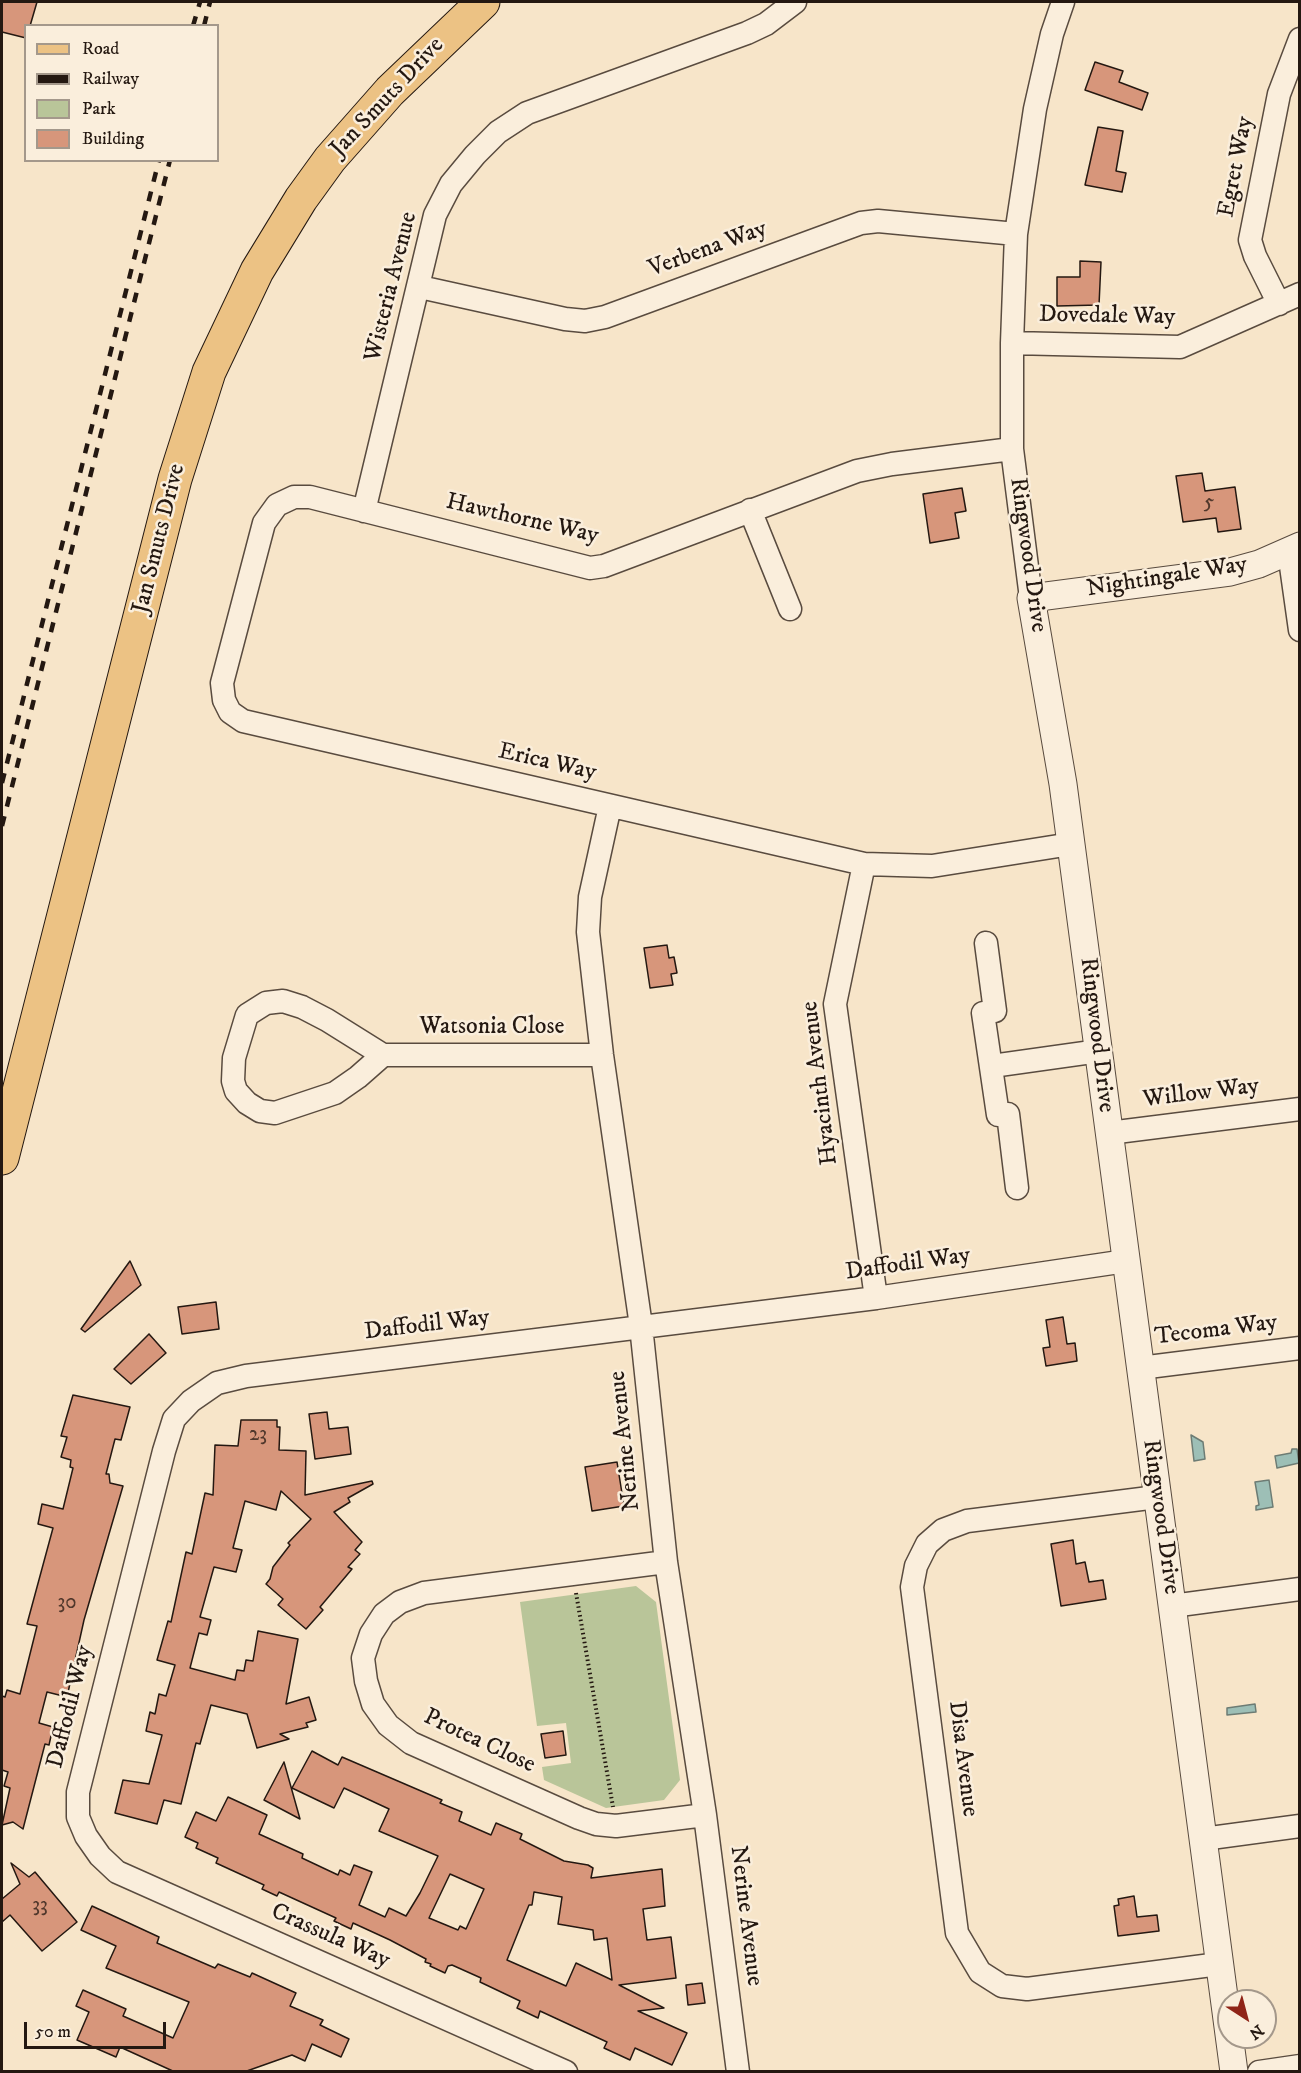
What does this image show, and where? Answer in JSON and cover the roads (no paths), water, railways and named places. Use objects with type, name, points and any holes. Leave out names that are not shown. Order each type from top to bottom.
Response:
[{"type":"main road","name":"Jan Smuts Drive","points":[[2,1158],[175,479],[209,372],[257,271],[301,199],[330,159],[390,91],[483,2]]},
{"type":"street","name":"Wisteria Avenue","points":[[364,511],[420,287],[435,215],[451,184],[498,132],[527,113],[747,33],[766,24],[795,2]]},
{"type":"street","name":"Ringwood Drive","points":[[1063,2],[1052,34],[1035,109],[1016,234],[1012,343],[1012,448],[1031,598],[1071,843],[1234,2072]]},
{"type":"street","name":"Egret Way","points":[[1279,304],[1255,256],[1250,240],[1279,94],[1299,39]]},
{"type":"street","name":"Verbena Way","points":[[420,287],[565,319],[585,321],[605,316],[861,223],[878,221],[1016,234]]},
{"type":"street","name":"Dovedale Way","points":[[1012,343],[1180,347],[1299,294]]},
{"type":"street","name":"Hawthorne Way","points":[[277,505],[294,497],[310,497],[590,568],[604,566],[750,510],[874,467],[1012,448]]},
{"type":"street","name":"Erica Way","points":[[277,505],[264,524],[222,683],[224,700],[231,712],[243,721],[864,864],[932,866],[1071,843]]},
{"type":"street","points":[[750,510],[790,609]]},
{"type":"street","points":[[1294,549],[1299,630]]},
{"type":"street","name":"Nightingale Way","points":[[1031,598],[1230,572],[1259,564],[1294,549]]},
{"type":"street","name":"Nerine Avenue","points":[[610,806],[587,914],[602,1055],[641,1326],[666,1562],[705,1815],[738,2072]]},
{"type":"street","name":"Hyacinth Avenue","points":[[864,864],[835,1004],[876,1298]]},
{"type":"street","points":[[986,943],[995,1011],[983,1012],[998,1115],[1008,1114],[1017,1188]]},
{"type":"street","points":[[283,1001],[302,1007],[383,1055],[358,1077],[334,1093],[275,1113],[260,1111],[247,1103],[233,1081],[234,1058],[247,1015],[266,1003],[283,1001]]},
{"type":"street","points":[[992,1066],[1099,1051]]},
{"type":"street","name":"Watsonia Close","points":[[383,1055],[602,1055]]},
{"type":"street","name":"Willow Way","points":[[1108,1132],[1299,1109]]},
{"type":"street","name":"Daffodil Way","points":[[86,1836],[78,1817],[78,1792],[164,1451],[174,1419],[191,1401],[218,1383],[246,1376],[876,1298],[1126,1261]]},
{"type":"street","name":"Tecoma Way","points":[[1140,1368],[1299,1348]]},
{"type":"street","name":"Disa Avenue","points":[[1157,1497],[967,1521],[943,1530],[927,1544],[916,1566],[912,1587],[957,1933],[980,1972],[1002,1986],[1027,1989],[1219,1964]]},
{"type":"street","name":"Protea Close","points":[[666,1562],[424,1593],[400,1602],[384,1614],[371,1634],[363,1658],[366,1681],[373,1704],[388,1725],[411,1743],[579,1818],[596,1824],[616,1826],[705,1815]]},
{"type":"street","points":[[1172,1606],[1299,1589]]},
{"type":"street","points":[[1203,1839],[1299,1826]]},
{"type":"street","name":"Crassula Way","points":[[86,1836],[100,1856],[117,1872],[566,2072]]},
{"type":"street","points":[[1259,2072],[1299,2066]]},
{"type":"water","points":[[1191,1435],[1203,1442],[1205,1459],[1194,1461]]},
{"type":"water","points":[[1292,1449],[1297,1449],[1299,1463],[1277,1468],[1275,1456],[1291,1453]]},
{"type":"water","points":[[1269,1480],[1273,1507],[1256,1510],[1256,1506],[1259,1505],[1255,1482]]},
{"type":"water","points":[[1255,1704],[1256,1712],[1227,1715],[1227,1708]]},
{"type":"railway","points":[[194,24],[200,2]]},
{"type":"railway","points":[[204,24],[210,2]]},
{"type":"railway","points":[[2,783],[158,162]]},
{"type":"railway","points":[[2,826],[169,162]]}]
